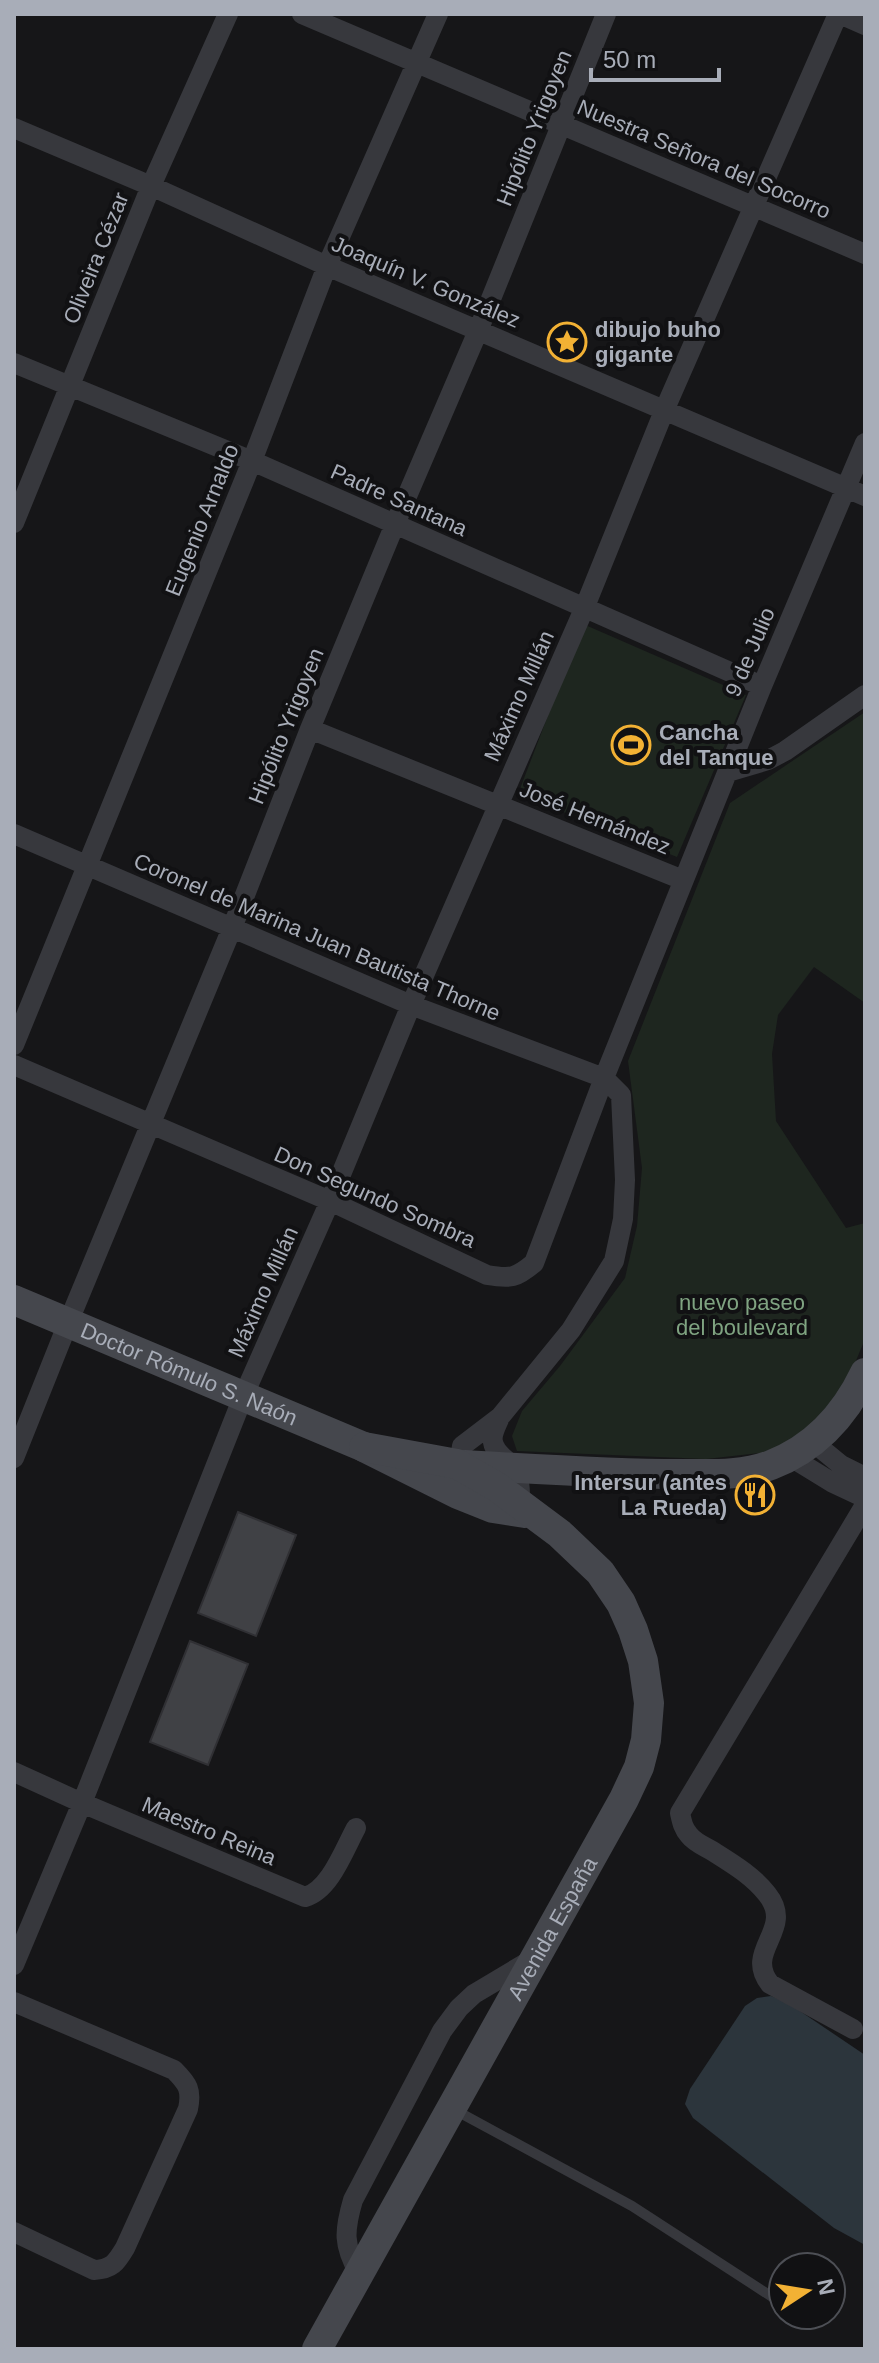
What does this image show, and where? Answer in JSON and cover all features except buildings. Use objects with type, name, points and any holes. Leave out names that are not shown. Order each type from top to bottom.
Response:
[{"type":"main road","name":"Doctor Rómulo S. Naón","points":[[14,1300],[364,1447],[458,1479],[497,1487],[522,1500]]},
{"type":"main road","points":[[522,1500],[629,1474],[724,1474],[753,1470],[801,1449],[844,1411],[865,1373]]},
{"type":"main road","name":"Avenida España","points":[[317,2349],[624,1799],[639,1767],[646,1740],[649,1703],[643,1661],[621,1603],[600,1572],[522,1500]]},
{"type":"street","name":"Oliveira Cézar","points":[[14,523],[151,186],[228,14]]},
{"type":"street","name":"Nuestra Señora del Socorro","points":[[302,14],[865,254]]},
{"type":"street","name":"Eugenio Arnaldo","points":[[14,1045],[252,461],[327,266],[438,14]]},
{"type":"street","name":"Hipólito Yrigoyen","points":[[14,1458],[232,928],[310,729],[478,331],[606,14]]},
{"type":"street","points":[[839,14],[865,25]]},
{"type":"street","name":"Máximo Millán","points":[[14,1965],[82,1803],[243,1397],[584,609],[664,411],[839,14]]},
{"type":"street","name":"Joaquín V. González","points":[[14,128],[327,266],[865,496]]},
{"type":"street","name":"Padre Santana","points":[[14,363],[252,461],[762,686]]},
{"type":"street","name":"9 de Julio","points":[[683,880],[865,443]]},
{"type":"street","points":[[728,772],[768,760],[785,751],[865,695]]},
{"type":"street","name":"José Hernández","points":[[310,729],[683,880]]},
{"type":"street","name":"Coronel de Marina Juan Bautista Thorne","points":[[14,834],[411,1005],[604,1078]]},
{"type":"street","name":"Don Segundo Sombra","points":[[14,1065],[330,1201],[487,1275],[504,1278],[519,1276],[534,1263],[683,880]]},
{"type":"street","points":[[458,1479],[462,1446],[500,1417],[571,1330],[614,1261],[623,1219],[622,1109],[621,1095],[604,1078]]},
{"type":"street","points":[[500,1417],[493,1433],[493,1443],[522,1500]]},
{"type":"street","points":[[801,1449],[865,1477]]},
{"type":"street","points":[[801,1449],[833,1483],[865,1498]]},
{"type":"street","points":[[853,2029],[770,1984],[760,1965],[774,1925],[775,1905],[740,1868],[690,1838],[682,1826],[680,1813],[865,1505]]},
{"type":"street","name":"Maestro Reina","points":[[14,1772],[305,1897],[315,1894],[325,1885],[356,1828]]},
{"type":"street","points":[[359,2273],[346,2239],[353,2200],[442,2031],[474,1994],[535,1958]]},
{"type":"street","points":[[14,2002],[174,2070],[186,2082],[190,2096],[188,2109],[117,2261],[106,2269],[94,2270],[14,2232]]},
{"type":"lane","points":[[451,2108],[632,2206],[767,2294]]},
{"type":"green space","name":"Cancha del Tanque","points":[[583,624],[746,695],[677,857],[518,794]]},
{"type":"green space","name":"nuevo paseo del boulevard","points":[[865,712],[865,1003],[814,967],[778,1015],[772,1054],[776,1121],[846,1228],[865,1223],[865,1339],[841,1397],[785,1450],[706,1459],[517,1451],[512,1436],[522,1411],[560,1366],[625,1278],[637,1226],[642,1168],[628,1061],[730,803]]},
{"type":"shaded area","points":[[771,1996],[788,2003],[865,2055],[865,2245],[834,2228],[693,2118],[685,2104],[690,2089],[745,2006],[757,1998]]},
{"type":"place","name":"dibujo buho gigante","points":[[567,342]]},
{"type":"place","name":"Cancha del Tanque","points":[[631,745]]},
{"type":"place","name":"Intersur (antes La Rueda)","points":[[755,1495]]}]
